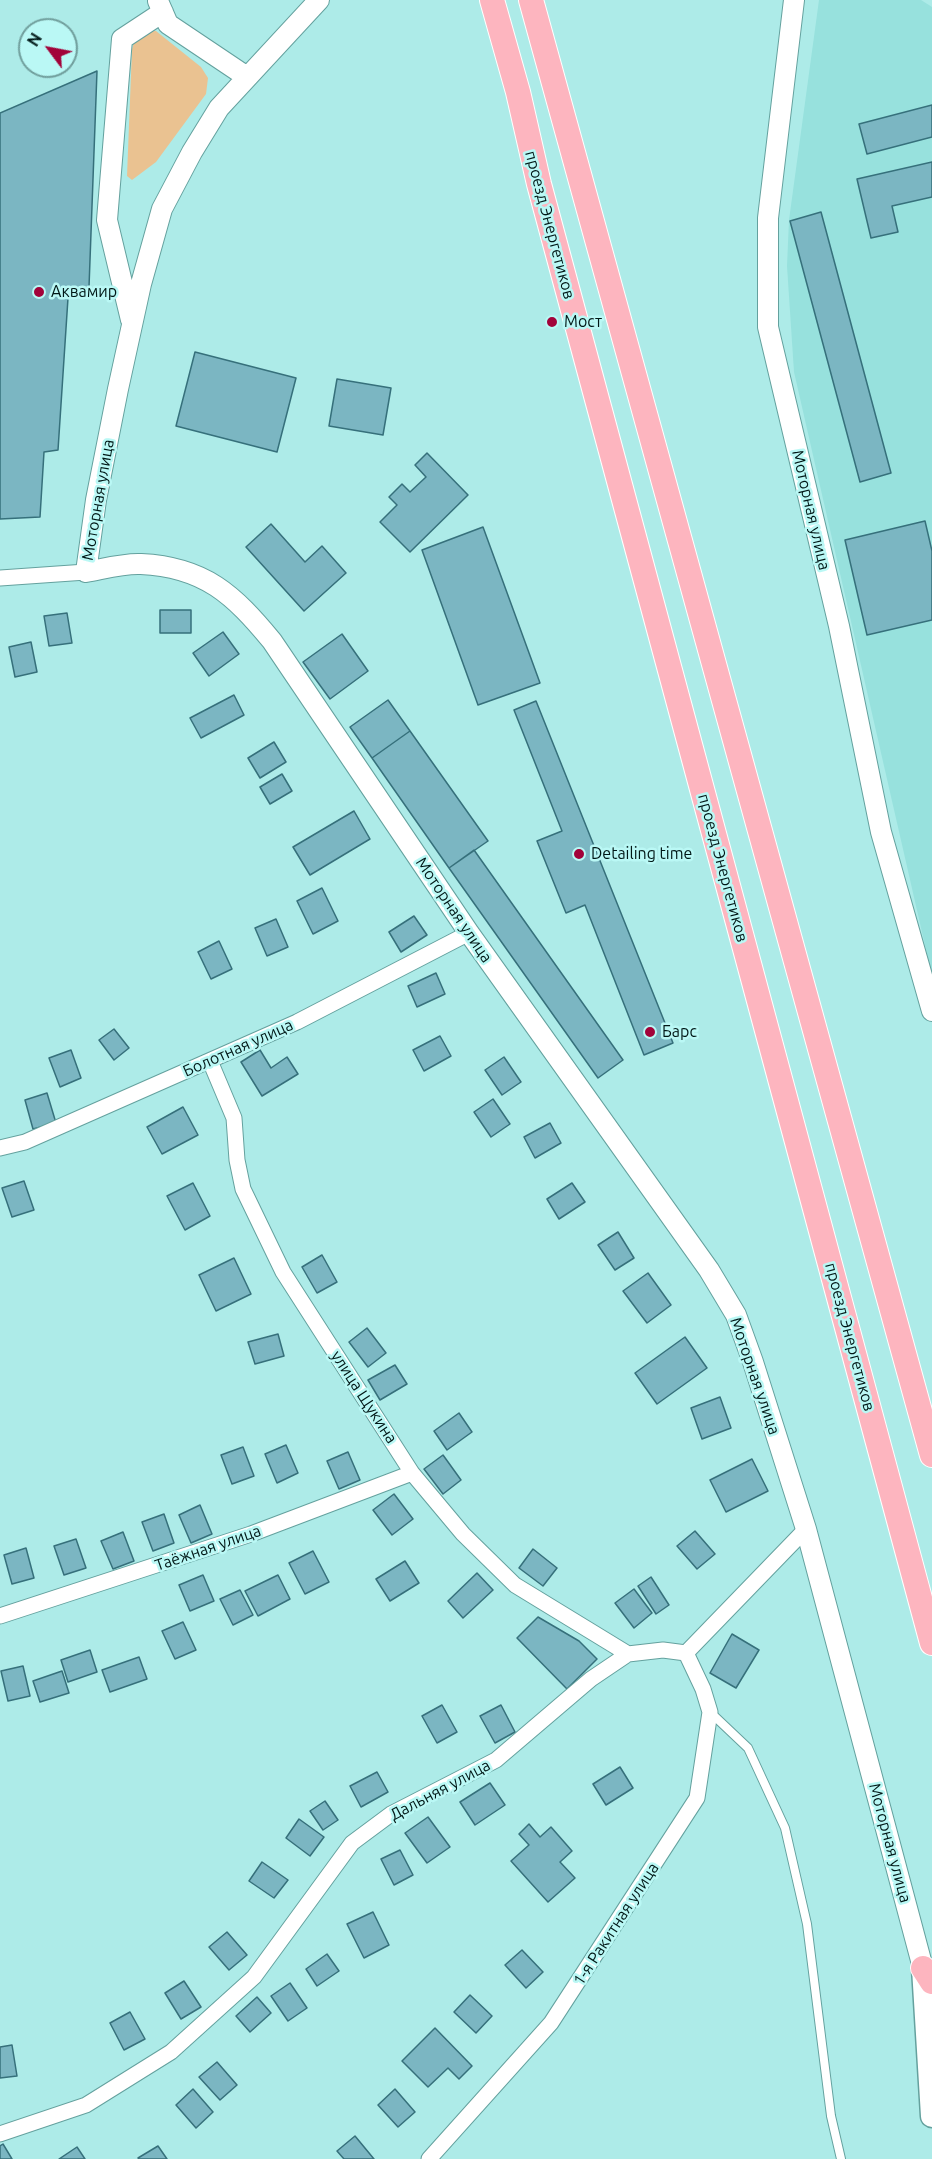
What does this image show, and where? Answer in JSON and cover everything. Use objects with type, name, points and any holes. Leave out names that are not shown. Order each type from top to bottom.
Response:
[{"type":"main road","name":"проезд Энергетиков","points":[[492,0],[518,92],[539,184],[932,1643]]},
{"type":"main road","points":[[531,0],[932,1455]]},
{"type":"main road","points":[[927,1975],[932,2116]]},
{"type":"street","name":"Моторная улица","points":[[319,0],[219,108],[192,152],[162,209],[132,324],[96,500],[86,572],[140,563],[188,571],[215,584],[246,610],[272,641],[469,933],[702,1260],[736,1315],[806,1529],[927,1975]]},
{"type":"street","name":"Моторная улица","points":[[794,0],[768,218],[768,327],[839,626],[881,832],[932,1011]]},
{"type":"street","points":[[132,324],[106,220],[122,39],[160,6],[168,24],[247,77]]},
{"type":"street","points":[[0,578],[86,572]]},
{"type":"street","name":"Болотная улица","points":[[0,1148],[25,1142],[297,1022],[469,933]]},
{"type":"street","name":"улица Щукина","points":[[210,1061],[234,1118],[237,1160],[243,1190],[283,1272],[412,1473],[463,1534],[516,1585],[628,1654]]},
{"type":"street","name":"Таёжная улица","points":[[0,1616],[251,1534],[412,1473]]},
{"type":"street","points":[[686,1653],[806,1529]]},
{"type":"street","name":"Дальняя улица","points":[[0,2134],[86,2105],[171,2052],[254,1977],[352,1843],[391,1814],[496,1760],[591,1679],[628,1654],[663,1650],[686,1653]]},
{"type":"street","name":"1-я Ракитная улица","points":[[429,2159],[551,2023],[697,1798],[710,1712],[703,1689],[686,1653]]},
{"type":"lane","points":[[710,1712],[748,1748],[785,1828],[807,1924],[831,2116],[841,2159]]},
{"type":"shaded area","points":[[819,0],[921,0],[932,7],[932,976],[794,372],[787,266],[789,220]]},
{"type":"shaded area","points":[[147,30],[156,31],[201,67],[208,78],[206,94],[156,162],[132,180],[127,176],[132,49],[135,39]]},
{"type":"building","name":"Аквамир","points":[[97,71],[89,287],[68,298],[58,450],[44,452],[40,517],[0,519],[0,113]]},
{"type":"building","points":[[932,105],[932,137],[867,154],[859,124]]},
{"type":"building","points":[[932,162],[932,197],[892,206],[898,232],[871,238],[857,179]]},
{"type":"building","points":[[821,212],[891,473],[860,482],[790,221]]},
{"type":"building","points":[[195,352],[296,378],[277,452],[176,426]]},
{"type":"building","points":[[337,379],[391,388],[383,435],[329,426]]},
{"type":"building","points":[[427,453],[468,495],[410,552],[380,522],[397,505],[389,497],[402,484],[410,492],[426,477],[415,465]]},
{"type":"building","points":[[925,521],[932,551],[932,620],[867,635],[845,540]]},
{"type":"building","points":[[271,524],[305,562],[322,546],[346,573],[304,611],[246,547]]},
{"type":"building","points":[[483,527],[540,683],[478,705],[422,550]]},
{"type":"building","points":[[160,610],[191,610],[191,633],[160,633]]},
{"type":"building","points":[[67,613],[72,643],[49,646],[44,616]]},
{"type":"building","points":[[223,632],[239,654],[209,676],[193,653]]},
{"type":"building","points":[[342,634],[368,671],[330,699],[303,662]]},
{"type":"building","points":[[31,642],[37,672],[15,677],[9,647]]},
{"type":"building","points":[[234,695],[244,715],[201,738],[190,718]]},
{"type":"building","points":[[388,700],[410,731],[372,758],[350,727]]},
{"type":"building","points":[[536,701],[673,1043],[644,1055],[585,905],[566,913],[537,841],[562,831],[514,710]]},
{"type":"building","points":[[410,731],[488,841],[449,868],[372,758]]},
{"type":"building","points":[[274,742],[286,762],[260,778],[248,758]]},
{"type":"building","points":[[282,774],[292,791],[270,804],[260,787]]},
{"type":"building","points":[[354,811],[370,839],[310,875],[293,847]]},
{"type":"building","points":[[474,850],[623,1060],[598,1078],[449,868]]},
{"type":"building","points":[[322,888],[338,921],[313,934],[297,901]]},
{"type":"building","points":[[414,916],[427,935],[401,952],[389,932]]},
{"type":"building","points":[[276,919],[288,947],[267,956],[255,928]]},
{"type":"building","points":[[219,941],[232,969],[211,979],[198,952]]},
{"type":"building","points":[[436,973],[445,994],[417,1007],[408,986]]},
{"type":"building","points":[[114,1029],[129,1048],[114,1060],[99,1040]]},
{"type":"building","points":[[440,1036],[451,1056],[424,1071],[413,1050]]},
{"type":"building","points":[[71,1050],[81,1078],[60,1087],[49,1058]]},
{"type":"building","points":[[260,1050],[271,1068],[287,1057],[298,1074],[262,1096],[241,1062]]},
{"type":"building","points":[[504,1057],[521,1082],[502,1095],[485,1070]]},
{"type":"building","points":[[47,1093],[56,1123],[33,1129],[25,1100]]},
{"type":"building","points":[[493,1099],[510,1124],[491,1137],[474,1112]]},
{"type":"building","points":[[183,1107],[198,1135],[162,1154],[147,1127]]},
{"type":"building","points":[[550,1123],[561,1143],[535,1158],[524,1137]]},
{"type":"building","points":[[24,1181],[34,1210],[12,1217],[2,1188]]},
{"type":"building","points":[[193,1183],[210,1216],[185,1230],[167,1196]]},
{"type":"building","points":[[572,1183],[585,1202],[559,1219],[547,1199]]},
{"type":"building","points":[[618,1232],[634,1258],[615,1270],[598,1245]]},
{"type":"building","points":[[322,1255],[337,1282],[317,1293],[302,1267]]},
{"type":"building","points":[[234,1258],[251,1294],[216,1311],[199,1275]]},
{"type":"building","points":[[648,1273],[671,1305],[647,1323],[623,1291]]},
{"type":"building","points":[[367,1328],[386,1353],[368,1367],[349,1342]]},
{"type":"building","points":[[278,1334],[284,1356],[255,1364],[248,1342]]},
{"type":"building","points":[[685,1337],[707,1368],[657,1404],[635,1373]]},
{"type":"building","points":[[395,1365],[407,1384],[380,1400],[368,1380]]},
{"type":"building","points":[[720,1397],[731,1428],[702,1439],[691,1408]]},
{"type":"building","points":[[459,1413],[472,1432],[447,1450],[434,1431]]},
{"type":"building","points":[[286,1445],[298,1473],[277,1483],[265,1454]]},
{"type":"building","points":[[243,1447],[254,1476],[232,1484],[221,1455]]},
{"type":"building","points":[[348,1452],[360,1480],[339,1489],[327,1461]]},
{"type":"building","points":[[443,1455],[461,1480],[443,1494],[424,1469]]},
{"type":"building","points":[[752,1459],[768,1491],[726,1512],[710,1480]]},
{"type":"building","points":[[394,1494],[413,1519],[392,1535],[373,1510]]},
{"type":"building","points":[[200,1505],[212,1534],[191,1543],[179,1515]]},
{"type":"building","points":[[164,1514],[174,1543],[153,1551],[142,1522]]},
{"type":"building","points":[[695,1531],[715,1554],[697,1569],[677,1546]]},
{"type":"building","points":[[123,1532],[134,1561],[113,1569],[101,1541]]},
{"type":"building","points":[[76,1539],[86,1568],[64,1575],[54,1546]]},
{"type":"building","points":[[26,1548],[34,1578],[12,1584],[4,1555]]},
{"type":"building","points":[[533,1549],[557,1568],[543,1586],[519,1568]]},
{"type":"building","points":[[313,1551],[329,1582],[305,1594],[289,1563]]},
{"type":"building","points":[[405,1561],[419,1583],[390,1601],[376,1579]]},
{"type":"building","points":[[477,1573],[493,1590],[463,1618],[448,1601]]},
{"type":"building","points":[[203,1575],[214,1601],[190,1611],[179,1585]]},
{"type":"building","points":[[278,1575],[290,1599],[258,1616],[245,1591]]},
{"type":"building","points":[[651,1577],[669,1605],[656,1614],[638,1586]]},
{"type":"building","points":[[634,1589],[652,1613],[634,1628],[615,1603]]},
{"type":"building","points":[[240,1590],[253,1615],[233,1625],[220,1599]]},
{"type":"building","points":[[538,1617],[579,1641],[597,1659],[567,1689],[517,1638]]},
{"type":"building","points":[[183,1622],[196,1650],[175,1659],[162,1631]]},
{"type":"building","points":[[732,1634],[759,1650],[736,1688],[710,1673]]},
{"type":"building","points":[[90,1650],[97,1672],[68,1682],[61,1660]]},
{"type":"building","points":[[139,1657],[147,1679],[110,1692],[102,1670]]},
{"type":"building","points":[[23,1666],[30,1696],[8,1701],[1,1671]]},
{"type":"building","points":[[62,1671],[69,1693],[40,1702],[33,1681]]},
{"type":"building","points":[[442,1705],[457,1732],[437,1743],[422,1716]]},
{"type":"building","points":[[501,1705],[515,1732],[495,1743],[480,1716]]},
{"type":"building","points":[[620,1767],[633,1788],[606,1805],[593,1784]]},
{"type":"building","points":[[377,1772],[388,1792],[361,1807],[350,1786]]},
{"type":"building","points":[[490,1783],[505,1805],[475,1825],[460,1802]]},
{"type":"building","points":[[325,1801],[338,1820],[323,1830],[310,1811]]},
{"type":"building","points":[[428,1817],[450,1847],[427,1863],[405,1833]]},
{"type":"building","points":[[299,1819],[324,1837],[310,1856],[286,1838]]},
{"type":"building","points":[[529,1824],[540,1837],[551,1827],[572,1851],[560,1862],[575,1878],[548,1902],[511,1861],[529,1845],[519,1834]]},
{"type":"building","points":[[400,1850],[413,1875],[394,1885],[381,1859]]},
{"type":"building","points":[[262,1862],[288,1880],[274,1898],[249,1881]]},
{"type":"building","points":[[373,1912],[389,1945],[364,1958],[347,1924]]},
{"type":"building","points":[[227,1932],[247,1955],[229,1970],[209,1947]]},
{"type":"building","points":[[522,1950],[543,1972],[526,1988],[505,1965]]},
{"type":"building","points":[[327,1954],[339,1971],[317,1986],[306,1969]]},
{"type":"building","points":[[184,1981],[201,2007],[181,2019],[165,1993]]},
{"type":"building","points":[[290,1983],[307,2008],[288,2021],[271,1996]]},
{"type":"building","points":[[470,1995],[492,2016],[476,2033],[454,2012]]},
{"type":"building","points":[[257,1997],[271,2013],[250,2032],[236,2016]]},
{"type":"building","points":[[130,2012],[145,2039],[124,2050],[110,2023]]},
{"type":"building","points":[[435,2028],[472,2066],[459,2079],[448,2068],[428,2087],[402,2061]]},
{"type":"building","points":[[12,2045],[17,2076],[0,2078],[0,2047]]},
{"type":"building","points":[[217,2062],[237,2085],[220,2100],[199,2077]]},
{"type":"building","points":[[193,2089],[213,2112],[196,2128],[176,2105]]},
{"type":"building","points":[[395,2089],[415,2112],[398,2127],[378,2105]]},
{"type":"building","points":[[355,2136],[374,2159],[344,2159],[337,2151]]},
{"type":"building","points":[[3,2144],[12,2159],[0,2159],[0,2146]]},
{"type":"building","points":[[158,2146],[167,2159],[138,2158]]},
{"type":"building","points":[[77,2147],[85,2159],[59,2159]]},
{"type":"place","name":"Аквамир","points":[[39,292]]},
{"type":"place","name":"Мост","points":[[552,322]]},
{"type":"place","name":"Detailing time","points":[[579,854]]},
{"type":"place","name":"Барс","points":[[650,1032]]}]
